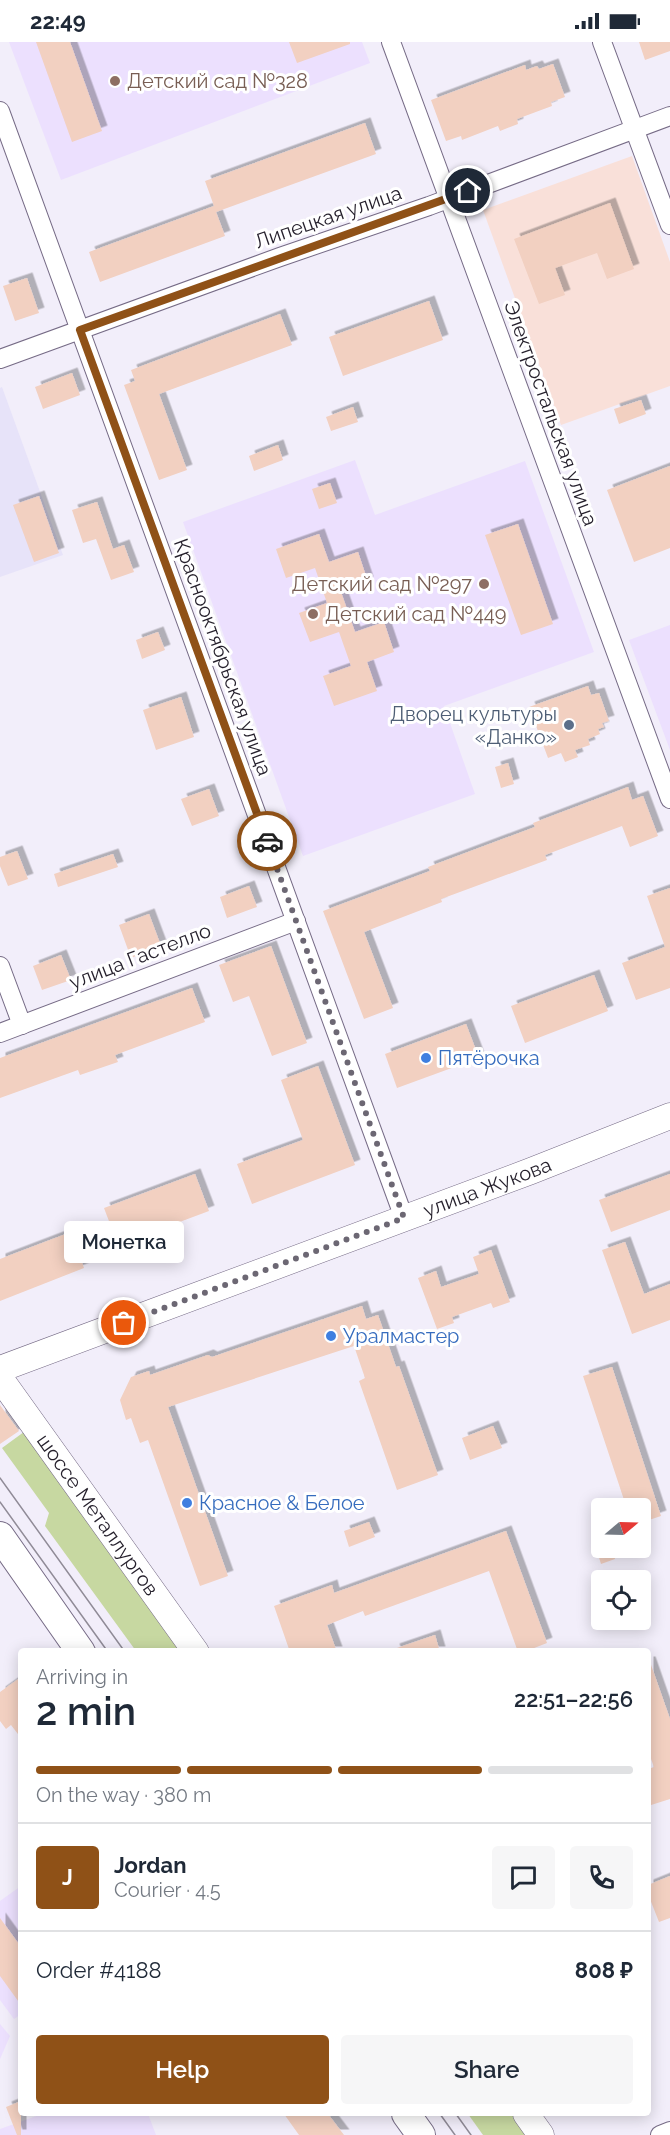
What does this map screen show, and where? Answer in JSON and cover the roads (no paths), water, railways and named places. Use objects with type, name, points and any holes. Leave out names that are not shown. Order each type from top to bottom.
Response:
[{"type":"main road","name":"улица Жукова","points":[[0,1369],[670,1116]]},
{"type":"main road","name":"шоссе Металлургов","points":[[0,1378],[193,1648]]},
{"type":"main road","points":[[0,1536],[78,1648]]},
{"type":"main road","points":[[407,2116],[421,2135]]},
{"type":"main road","points":[[528,2116],[542,2135]]},
{"type":"street","name":"Электростальская улица","points":[[391,42],[670,799]]},
{"type":"street","points":[[602,42],[670,225]]},
{"type":"street","name":"Краснооктябрьская улица","points":[[0,111],[404,1218]]},
{"type":"street","name":"Липецкая улица","points":[[0,359],[447,199],[670,116]]},
{"type":"street","name":"улица Гастелло","points":[[0,1033],[296,921]]},
{"type":"street","points":[[0,966],[21,1025]]},
{"type":"street","points":[[660,2135],[670,2131]]},
{"type":"tram line","points":[[0,1478],[122,1648]]},
{"type":"tram line","points":[[0,1502],[105,1648]]},
{"type":"tram line","points":[[441,2116],[455,2135]]},
{"type":"tram line","points":[[457,2116],[471,2135]]},
{"type":"place","name":"Детский сад №328","points":[[115,81]]},
{"type":"place","name":"Детский сад №297","points":[[484,584]]},
{"type":"place","name":"Детский сад №449","points":[[313,614]]},
{"type":"place","name":"Дворец культуры «Данко»","points":[[569,725]]},
{"type":"place","name":"Пятёрочка","points":[[426,1058]]},
{"type":"place","name":"Монетка","points":[[124,1323]]},
{"type":"place","name":"Уралмастер","points":[[331,1336]]},
{"type":"place","name":"Красное & Белое","points":[[187,1503]]}]
